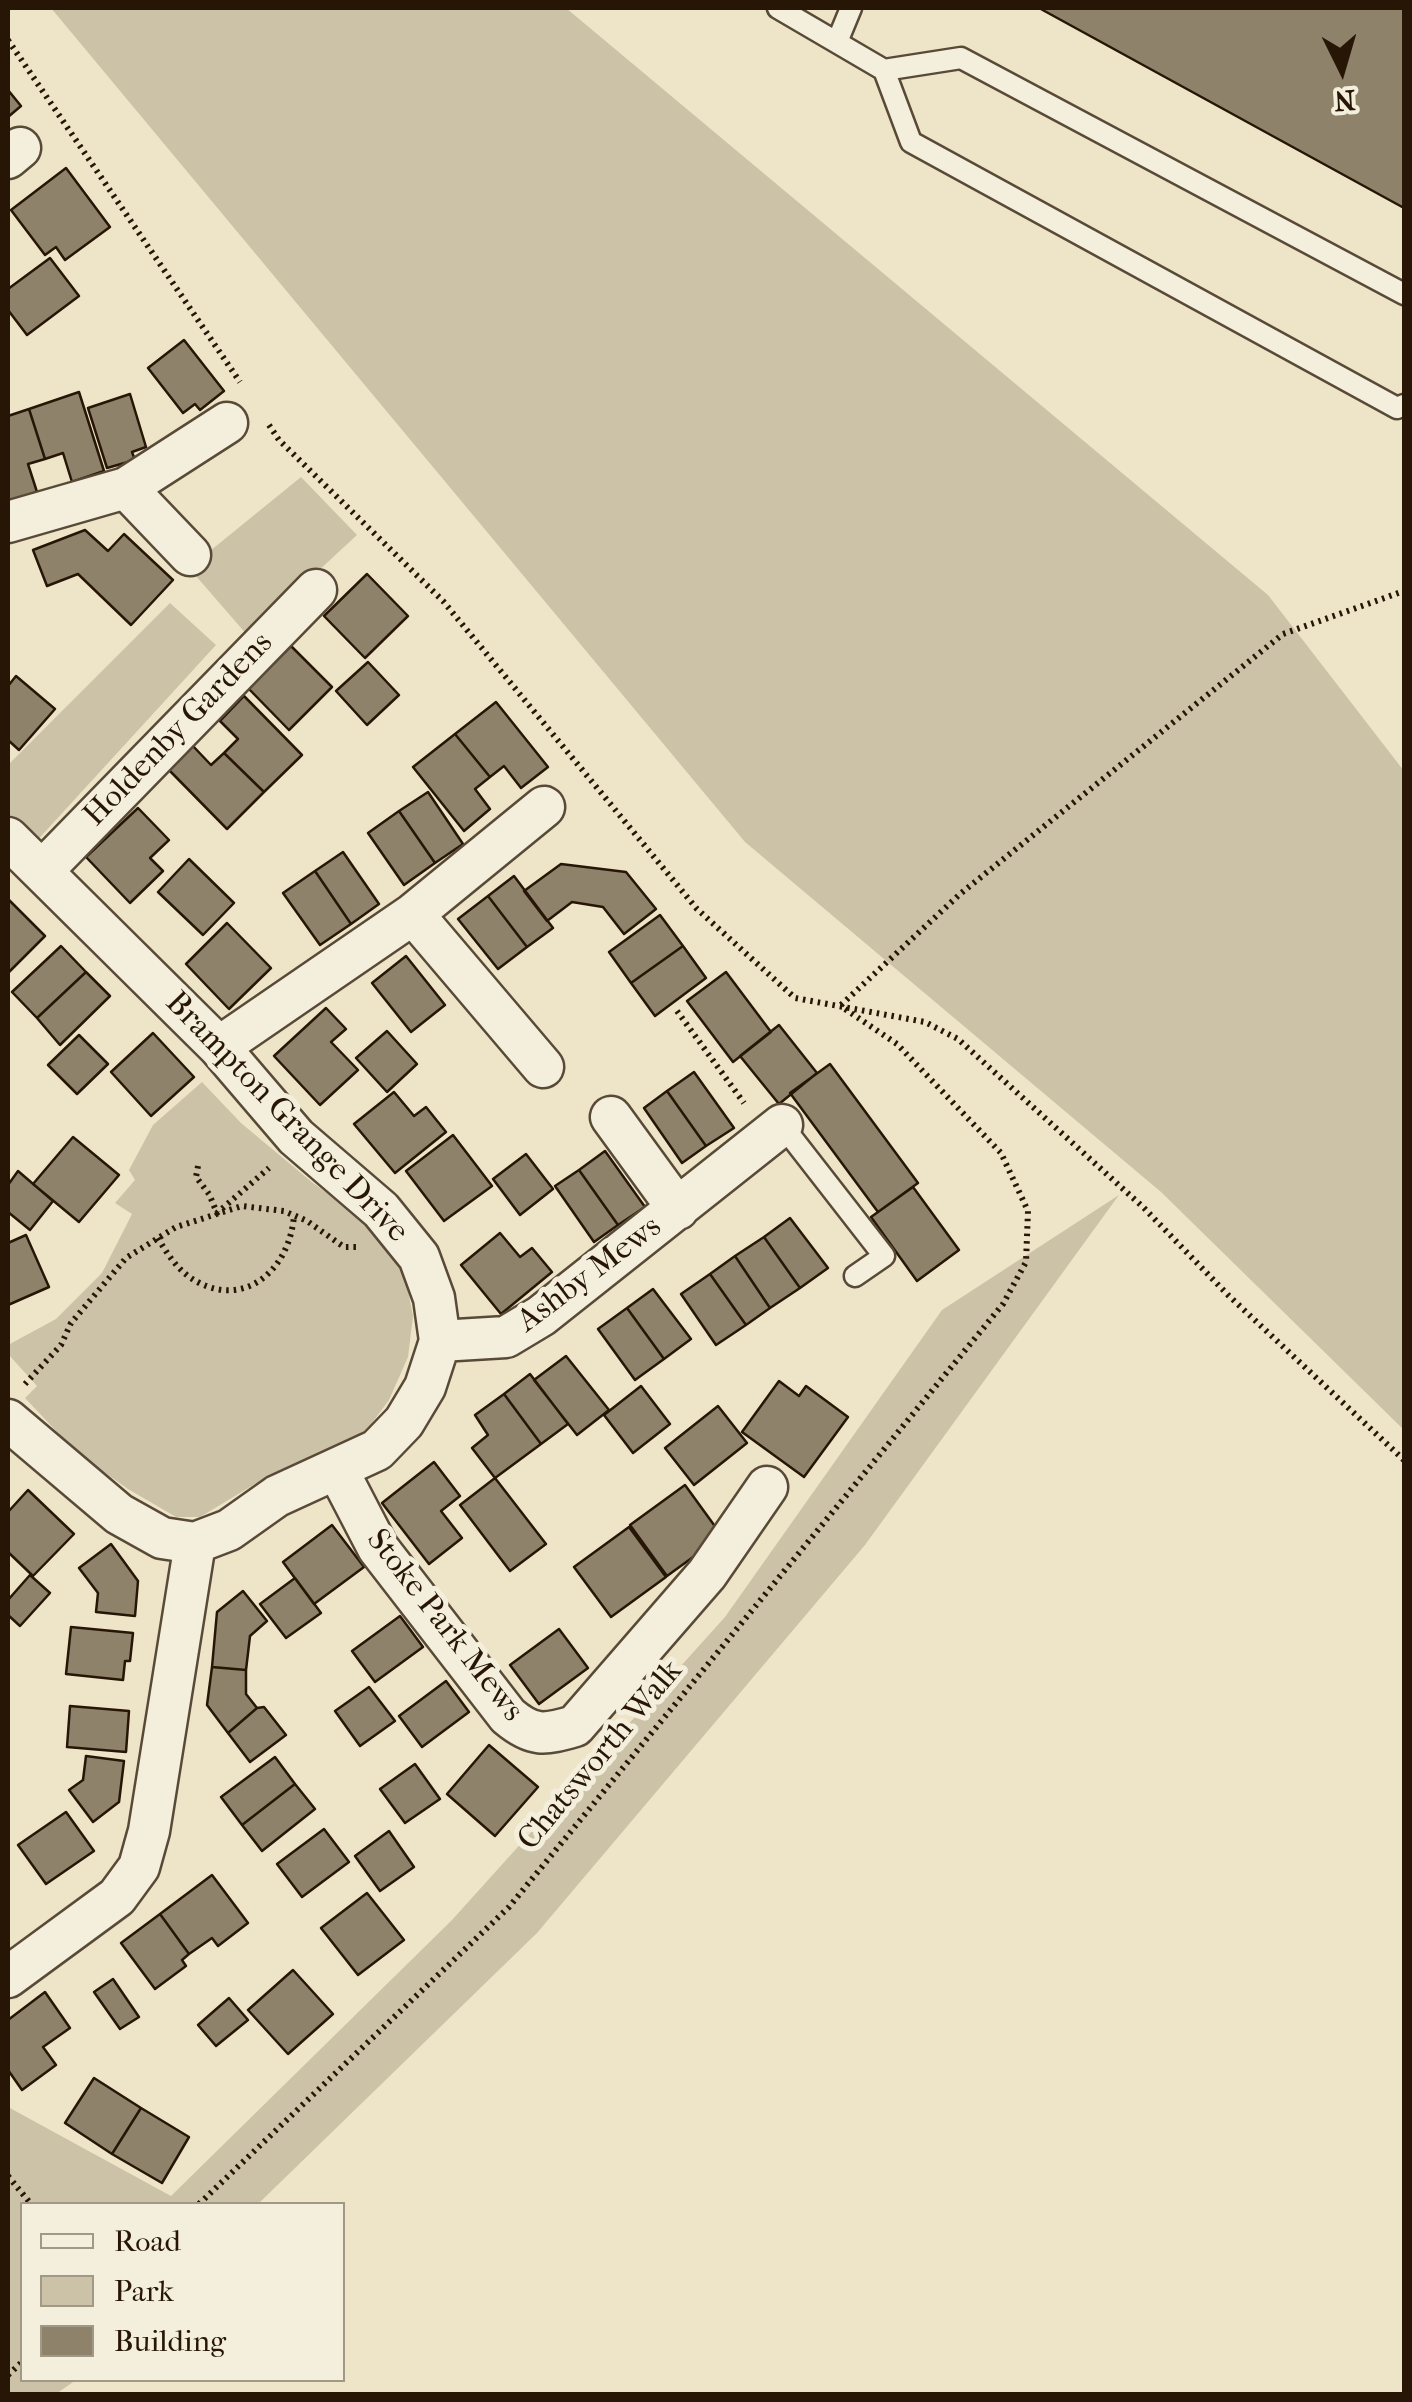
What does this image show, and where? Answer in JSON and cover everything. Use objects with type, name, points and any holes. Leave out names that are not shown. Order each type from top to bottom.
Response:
[{"type":"street","points":[[8,522],[126,488],[237,407]]},
{"type":"street","points":[[126,488],[190,555]]},
{"type":"street","name":"Holdenby Gardens","points":[[43,870],[316,590]]},
{"type":"street","points":[[219,1047],[413,914],[544,807]]},
{"type":"street","name":"Brampton Grange Drive","points":[[8,838],[219,1047],[296,1136],[381,1210],[418,1257],[434,1298],[440,1341],[425,1387],[404,1422],[377,1450],[277,1496],[229,1530],[195,1544]]},
{"type":"street","points":[[413,914],[543,1067]]},
{"type":"street","name":"Ashby Mews","points":[[611,1116],[678,1209]]},
{"type":"street","name":"Ashby Mews","points":[[440,1341],[506,1337],[541,1316],[775,1131]]},
{"type":"street","points":[[8,1977],[116,1897],[139,1867],[195,1544],[162,1538],[120,1514],[14,1405]]},
{"type":"street","name":"Stoke Park Mews","points":[[336,1469],[378,1548],[508,1716],[526,1732],[550,1733],[575,1726],[708,1574],[767,1488]]},
{"type":"lane","points":[[778,8],[884,70],[911,142],[1397,408],[1404,405]]},
{"type":"lane","points":[[837,42],[852,8]]},
{"type":"lane","points":[[884,70],[961,58],[1404,294]]},
{"type":"lane","points":[[775,1131],[884,1256],[856,1276]]},
{"type":"path","points":[[8,40],[237,407]]},
{"type":"path","points":[[268,424],[279,440],[443,601],[697,909],[795,998],[926,1022],[958,1039],[1143,1208],[1228,1296],[1404,1460]]},
{"type":"path","points":[[840,1006],[960,894],[1282,634],[1404,590]]},
{"type":"path","name":"Chatsworth Walk","points":[[200,2202],[509,1907],[1004,1304],[1026,1262],[1028,1212],[1001,1153],[897,1044],[840,1006]]},
{"type":"path","points":[[678,1011],[775,1131]]},
{"type":"path","points":[[216,1213],[266,1171],[296,1136]]},
{"type":"path","points":[[198,1166],[196,1177],[210,1194],[216,1213]]},
{"type":"path","points":[[14,1405],[61,1345],[72,1323],[126,1258],[176,1227],[242,1206],[284,1211],[306,1220],[344,1247],[366,1247],[402,1233]]},
{"type":"path","points":[[158,1238],[188,1275],[209,1287],[238,1289],[263,1279],[281,1262],[292,1238],[294,1216]]},
{"type":"path","points":[[8,2176],[29,2202]]},
{"type":"green space","points":[[51,8],[566,8],[1268,595],[1404,771],[1404,1430],[1161,1192],[745,842]]},
{"type":"green space","points":[[301,477],[357,535],[248,636],[189,568]]},
{"type":"green space","points":[[170,603],[216,645],[33,845],[8,816],[8,765]]},
{"type":"green space","points":[[202,1082],[241,1123],[313,1183],[363,1218],[404,1271],[413,1316],[408,1357],[389,1400],[366,1431],[260,1481],[200,1517],[176,1517],[77,1453],[25,1398],[37,1386],[8,1354],[8,1345],[56,1319],[102,1273],[132,1214],[115,1203],[135,1180],[129,1170],[153,1125]]},
{"type":"green space","points":[[1119,1195],[865,1545],[537,1933],[260,2202],[20,2202],[20,2382],[73,2382],[56,2394],[8,2394],[8,2107],[171,2196],[452,1920],[725,1617],[942,1310]]},
{"type":"building","points":[[1039,8],[1404,8],[1404,208]]},
{"type":"building","points":[[8,90],[21,106],[8,117]]},
{"type":"building","points":[[66,168],[110,227],[65,260],[56,247],[45,255],[11,210]]},
{"type":"building","points":[[50,258],[79,296],[27,335],[8,310],[8,289]]},
{"type":"building","points":[[184,340],[224,391],[200,410],[195,404],[183,413],[148,368]]},
{"type":"building","points":[[79,392],[104,471],[72,482],[63,453],[45,459],[29,409]]},
{"type":"building","points":[[130,394],[146,447],[132,452],[135,460],[107,468],[88,408]]},
{"type":"building","points":[[29,409],[45,459],[28,464],[37,492],[8,502],[8,416]]},
{"type":"building","points":[[85,530],[108,551],[124,534],[173,580],[131,625],[78,574],[47,586],[33,550]]},
{"type":"building","points":[[367,574],[408,616],[365,658],[324,616]]},
{"type":"building","points":[[291,646],[332,687],[289,730],[248,688]]},
{"type":"building","points":[[368,662],[399,695],[367,725],[336,691]]},
{"type":"building","points":[[16,676],[55,709],[19,750],[8,740],[8,686]]},
{"type":"building","points":[[244,696],[302,755],[264,792],[224,753],[238,739],[220,721]]},
{"type":"building","points":[[496,702],[548,767],[521,788],[504,766],[490,777],[455,734]]},
{"type":"building","points":[[455,734],[490,777],[475,789],[490,809],[464,831],[413,767]]},
{"type":"building","points":[[192,745],[211,765],[224,753],[264,792],[227,829],[168,769]]},
{"type":"building","points":[[428,792],[463,844],[435,863],[399,811]]},
{"type":"building","points":[[138,808],[169,840],[150,858],[163,871],[130,903],[86,857]]},
{"type":"building","points":[[399,811],[435,863],[404,885],[368,833]]},
{"type":"building","points":[[343,852],[379,904],[351,924],[315,871]]},
{"type":"building","points":[[189,859],[234,903],[203,935],[158,892]]},
{"type":"building","points":[[561,864],[626,872],[656,909],[624,934],[603,907],[572,902],[547,921],[524,891]]},
{"type":"building","points":[[315,871],[351,924],[320,945],[283,893]]},
{"type":"building","points":[[514,876],[553,928],[527,947],[488,896]]},
{"type":"building","points":[[488,896],[527,947],[498,969],[458,919]]},
{"type":"building","points":[[8,902],[45,936],[8,973]]},
{"type":"building","points":[[660,915],[683,946],[631,983],[609,952]]},
{"type":"building","points":[[227,923],[271,968],[229,1009],[186,964]]},
{"type":"building","points":[[61,946],[86,972],[37,1018],[12,992]]},
{"type":"building","points":[[683,946],[706,978],[655,1016],[631,983]]},
{"type":"building","points":[[406,956],[445,1005],[411,1032],[372,983]]},
{"type":"building","points":[[86,972],[110,996],[60,1045],[37,1018]]},
{"type":"building","points":[[726,972],[771,1032],[733,1062],[687,1001]]},
{"type":"building","points":[[326,1008],[346,1029],[331,1042],[358,1070],[320,1105],[274,1056]]},
{"type":"building","points":[[779,1025],[817,1073],[779,1104],[740,1056]]},
{"type":"building","points":[[387,1031],[417,1064],[387,1092],[356,1058]]},
{"type":"building","points":[[153,1033],[194,1077],[151,1116],[111,1072]]},
{"type":"building","points":[[79,1035],[108,1064],[77,1094],[48,1065]]},
{"type":"building","points":[[830,1064],[918,1183],[878,1212],[790,1093]]},
{"type":"building","points":[[694,1072],[734,1128],[706,1146],[667,1091]]},
{"type":"building","points":[[667,1091],[706,1146],[682,1163],[644,1108]]},
{"type":"building","points":[[394,1092],[414,1116],[426,1107],[446,1132],[395,1173],[354,1124]]},
{"type":"building","points":[[453,1135],[492,1186],[444,1221],[406,1171]]},
{"type":"building","points":[[73,1137],[119,1175],[79,1222],[33,1184]]},
{"type":"building","points":[[605,1151],[645,1207],[618,1225],[579,1170]]},
{"type":"building","points":[[526,1154],[553,1189],[520,1215],[493,1179]]},
{"type":"building","points":[[579,1170],[618,1225],[594,1242],[555,1186]]},
{"type":"building","points":[[18,1171],[53,1201],[30,1230],[8,1212],[8,1185]]},
{"type":"building","points":[[913,1187],[959,1250],[917,1281],[871,1217]]},
{"type":"building","points":[[790,1218],[828,1268],[800,1288],[764,1237]]},
{"type":"building","points":[[500,1233],[520,1257],[532,1248],[552,1272],[501,1314],[461,1265]]},
{"type":"building","points":[[26,1235],[49,1287],[8,1305],[8,1243]]},
{"type":"building","points":[[764,1237],[800,1288],[770,1308],[735,1256]]},
{"type":"building","points":[[735,1256],[770,1308],[746,1325],[710,1274]]},
{"type":"building","points":[[710,1274],[746,1325],[716,1345],[681,1294]]},
{"type":"building","points":[[653,1289],[691,1339],[664,1359],[627,1308]]},
{"type":"building","points":[[627,1308],[664,1359],[635,1380],[598,1329]]},
{"type":"building","points":[[566,1356],[609,1410],[577,1435],[534,1380]]},
{"type":"building","points":[[530,1374],[568,1424],[541,1444],[504,1394]]},
{"type":"building","points":[[779,1381],[799,1396],[806,1386],[848,1417],[804,1477],[742,1432]]},
{"type":"building","points":[[641,1386],[670,1424],[633,1453],[604,1415]]},
{"type":"building","points":[[504,1394],[541,1444],[495,1478],[472,1448],[488,1435],[475,1415]]},
{"type":"building","points":[[718,1406],[747,1443],[694,1485],[665,1448]]},
{"type":"building","points":[[434,1462],[460,1496],[441,1511],[462,1538],[429,1564],[382,1503]]},
{"type":"building","points":[[495,1478],[546,1544],[510,1571],[460,1505]]},
{"type":"building","points":[[685,1485],[722,1536],[667,1576],[630,1525]]},
{"type":"building","points":[[28,1490],[74,1534],[33,1576],[8,1552],[8,1512]]},
{"type":"building","points":[[332,1525],[364,1567],[314,1604],[283,1562]]},
{"type":"building","points":[[629,1527],[666,1577],[611,1617],[574,1567]]},
{"type":"building","points":[[111,1544],[138,1581],[135,1616],[96,1612],[98,1593],[79,1568]]},
{"type":"building","points":[[30,1575],[50,1593],[20,1626],[8,1615],[8,1600]]},
{"type":"building","points":[[295,1578],[321,1613],[286,1638],[260,1604]]},
{"type":"building","points":[[243,1591],[267,1621],[250,1636],[246,1670],[212,1667],[217,1612]]},
{"type":"building","points":[[400,1616],[423,1647],[375,1682],[352,1651]]},
{"type":"building","points":[[71,1627],[133,1633],[123,1680],[66,1674]]},
{"type":"building","points":[[559,1629],[588,1668],[539,1704],[510,1665]]},
{"type":"building","points":[[212,1667],[246,1670],[246,1694],[257,1708],[228,1733],[207,1705]]},
{"type":"building","points":[[446,1681],[469,1712],[422,1747],[399,1716]]},
{"type":"building","points":[[369,1687],[395,1721],[360,1746],[335,1711]]},
{"type":"building","points":[[70,1706],[129,1711],[126,1752],[67,1747]]},
{"type":"building","points":[[264,1707],[286,1735],[250,1762],[228,1733],[257,1708]]},
{"type":"building","points":[[489,1745],[538,1787],[495,1836],[447,1794]]},
{"type":"building","points":[[86,1756],[124,1761],[119,1802],[93,1822],[69,1790],[83,1780]]},
{"type":"building","points":[[275,1757],[295,1784],[242,1825],[221,1797]]},
{"type":"building","points":[[415,1764],[440,1799],[405,1823],[380,1789]]},
{"type":"building","points":[[295,1784],[315,1809],[262,1851],[242,1825]]},
{"type":"building","points":[[66,1812],[94,1851],[46,1884],[18,1845]]},
{"type":"building","points":[[324,1829],[349,1862],[302,1897],[277,1864]]},
{"type":"building","points":[[389,1831],[414,1867],[380,1891],[355,1856]]},
{"type":"building","points":[[212,1875],[248,1923],[218,1946],[212,1938],[189,1954],[160,1914]]},
{"type":"building","points":[[367,1893],[404,1940],[358,1975],[321,1928]]},
{"type":"building","points":[[160,1914],[189,1954],[182,1960],[186,1966],[155,1989],[121,1943]]},
{"type":"building","points":[[293,1970],[333,2014],[288,2054],[248,2010]]},
{"type":"building","points":[[113,1979],[139,2017],[120,2029],[94,1992]]},
{"type":"building","points":[[45,1992],[70,2028],[43,2047],[56,2065],[22,2090],[8,2070],[8,2020]]},
{"type":"building","points":[[229,1998],[248,2020],[216,2046],[198,2025]]},
{"type":"building","points":[[94,2078],[141,2108],[112,2154],[65,2123]]},
{"type":"building","points":[[141,2108],[189,2137],[162,2183],[112,2154]]}]
